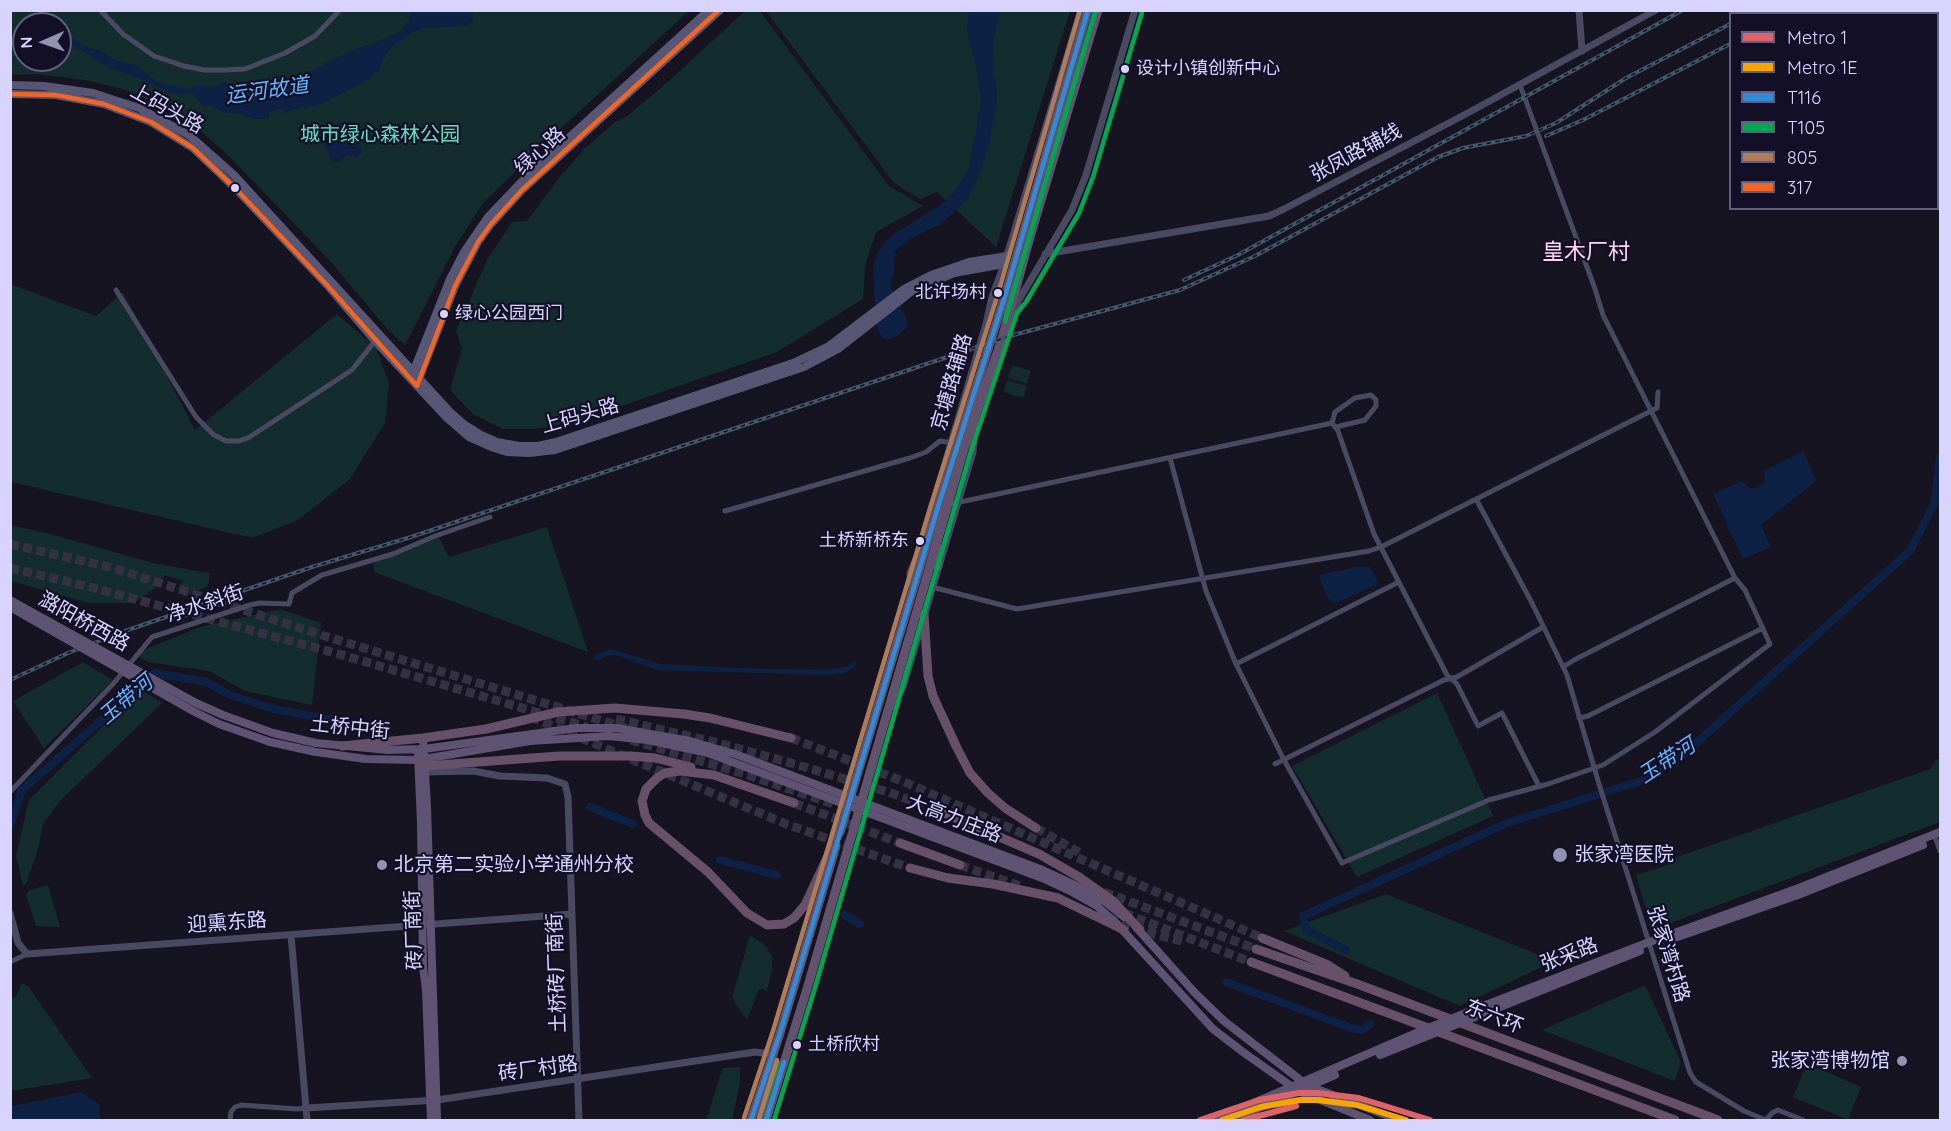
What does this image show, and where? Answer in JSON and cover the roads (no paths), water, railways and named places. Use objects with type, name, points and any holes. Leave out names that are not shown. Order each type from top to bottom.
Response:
[{"type":"highway","points":[[751,1120],[913,590],[948,505],[955,443],[1017,255],[1038,176],[1088,10]]},
{"type":"highway","points":[[766,1120],[807,989],[948,505],[999,348],[1098,10]]},
{"type":"highway","points":[[937,542],[938,566]]},
{"type":"highway","points":[[924,614],[928,676],[933,696],[970,773],[988,794],[1036,828]]},
{"type":"highway","points":[[342,746],[420,739],[486,729],[558,712],[615,708],[710,718],[791,738]]},
{"type":"highway","points":[[423,764],[559,756],[631,756],[676,763],[794,803]]},
{"type":"highway","points":[[714,775],[680,771],[665,773],[646,789],[643,796],[645,816],[649,823],[708,872],[747,913],[766,925],[784,924],[794,918],[805,905],[842,826]]},
{"type":"highway","points":[[937,810],[1039,854],[1079,877],[1113,901],[1140,930]]},
{"type":"highway","points":[[900,843],[960,865]]},
{"type":"highway","points":[[910,868],[948,878],[993,884],[1058,898],[1124,930]]},
{"type":"highway","points":[[1262,938],[1328,965],[1359,985]]},
{"type":"highway","name":"东六环","points":[[1256,949],[1359,985],[1718,1120]]},
{"type":"highway","name":"东六环","points":[[1251,962],[1675,1120]]},
{"type":"main road","name":"绿心路","points":[[415,379],[450,279],[464,252],[488,217],[528,175],[709,10]]},
{"type":"main road","name":"绿心路","points":[[415,379],[455,286],[478,242],[491,224],[522,190],[720,10]]},
{"type":"main road","name":"上码头路","points":[[10,85],[44,86],[93,93],[139,108],[175,132],[193,148],[216,163],[436,401],[457,428],[479,442],[507,452],[543,453],[576,444],[722,391],[804,367],[838,349],[891,306],[920,287],[954,273],[1005,260]]},
{"type":"main road","name":"上码头路","points":[[10,94],[56,94],[96,102],[175,132]]},
{"type":"main road","name":"上码头路","points":[[216,163],[375,341],[392,354]]},
{"type":"main road","name":"潞阳桥西路","points":[[10,600],[196,703],[273,733]]},
{"type":"main road","name":"潞阳桥西路","points":[[10,607],[193,711],[243,733],[316,753],[423,764]]},
{"type":"main road","name":"大高力庄路","points":[[421,750],[576,728],[617,728],[713,747],[1062,887],[1097,906],[1124,930],[1213,1029],[1295,1089],[1370,1120]]},
{"type":"main road","name":"土桥中街","points":[[273,733],[342,746],[421,750]]},
{"type":"main road","name":"大高力庄路","points":[[423,764],[553,738],[618,737],[675,745],[708,753],[849,802]]},
{"type":"main road","name":"砖厂南街","points":[[420,739],[423,764],[426,925],[434,1100],[437,1120]]},
{"type":"main road","name":"砖厂南街","points":[[423,764],[426,925]]},
{"type":"main road","name":"大高力庄路","points":[[859,806],[1040,869],[1104,901],[1140,930],[1195,993],[1224,1021],[1306,1084],[1399,1120]]},
{"type":"main road","name":"张采路","points":[[1231,1120],[1421,1031],[1486,1009],[1650,944],[1798,895],[1938,836]]},
{"type":"main road","name":"张采路","points":[[1306,1084],[1430,1035],[1486,1009]]},
{"type":"main road","name":"张采路","points":[[1214,1120],[1295,1089]]},
{"type":"main road","points":[[1334,1107],[1331,1101],[1336,1096]]},
{"type":"main road","name":"砖厂南街","points":[[431,1120],[434,1100]]},
{"type":"street","points":[[100,10],[123,34],[154,56],[184,66],[226,70],[245,69],[285,53],[315,36],[340,10]]},
{"type":"street","name":"京塘路辅路","points":[[913,590],[910,573],[955,443],[992,297],[1081,10]]},
{"type":"street","name":"京塘路辅路","points":[[999,348],[1020,298],[1072,210],[1086,175],[1135,10]]},
{"type":"street","points":[[1579,10],[1582,51]]},
{"type":"street","name":"张凤路辅线","points":[[1046,254],[1269,216],[1520,85],[1656,10]]},
{"type":"street","points":[[1170,458],[1206,591],[1236,663],[1284,760],[1341,863],[1489,800],[1594,768],[1655,732],[1770,644],[1745,590],[1735,578],[1603,315],[1520,85]]},
{"type":"street","points":[[116,290],[196,417],[214,435],[226,441],[248,438],[352,370],[375,341]]},
{"type":"street","name":"京塘路辅路","points":[[1010,309],[1020,298]]},
{"type":"street","points":[[932,587],[1017,609],[1381,547],[1657,408],[1658,392]]},
{"type":"street","points":[[884,721],[903,687],[938,566],[948,505],[1170,458],[1334,425],[1365,420],[1372,415],[1376,406],[1376,400],[1371,395],[1355,398],[1335,412],[1334,425],[1374,534],[1447,675],[1456,684],[1478,726],[1502,713],[1539,786]]},
{"type":"street","points":[[725,510],[910,458],[926,452],[940,441],[955,443]]},
{"type":"street","name":"张家湾村路","points":[[1476,499],[1563,668],[1690,1073],[1696,1082],[1760,1119]]},
{"type":"street","name":"净水斜街","points":[[10,792],[113,684],[152,637],[250,605],[289,604],[292,593],[322,575],[393,554],[490,516]]},
{"type":"street","points":[[1563,668],[1574,660],[1735,578]]},
{"type":"street","points":[[1236,663],[1398,582]]},
{"type":"street","points":[[1275,764],[1444,680],[1457,678],[1543,627]]},
{"type":"street","points":[[1579,718],[1588,716],[1763,628]]},
{"type":"street","name":"土桥砖厂南街","points":[[423,764],[501,776],[558,780],[565,784],[579,1120]]},
{"type":"street","points":[[1938,836],[1941,851]]},
{"type":"street","points":[[10,913],[18,943],[27,954],[10,962]]},
{"type":"street","name":"迎熏东路","points":[[27,954],[572,914]]},
{"type":"street","points":[[291,935],[307,1120]]},
{"type":"street","name":"砖厂村路","points":[[307,1108],[434,1100],[755,1052],[773,1054]]},
{"type":"street","points":[[230,1120],[231,1112],[235,1107],[242,1105],[307,1108]]},
{"type":"street","points":[[1760,1119],[1766,1120],[1778,1110],[1803,1120]]},
{"type":"water","name":"运河故道","points":[[413,11],[472,11],[473,17],[467,26],[423,28],[413,32],[393,45],[379,71],[364,82],[323,103],[305,108],[304,106],[288,111],[288,113],[285,113],[283,108],[269,112],[269,118],[259,119],[238,113],[223,112],[211,105],[205,110],[193,93],[169,92],[132,75],[112,69],[72,46],[72,38],[83,46],[102,51],[114,60],[135,65],[157,82],[186,89],[198,85],[211,87],[228,83],[284,80],[312,71],[355,49],[400,32]]},
{"type":"water","points":[[970,11],[1000,11],[994,40],[993,69],[997,92],[996,108],[988,148],[978,178],[966,201],[941,224],[911,238],[895,251],[894,273],[890,286],[907,320],[907,328],[894,338],[886,340],[881,336],[876,324],[873,266],[878,251],[892,235],[939,206],[949,197],[956,190],[969,167],[981,102],[977,72],[967,33]]},
{"type":"water","points":[[349,123],[354,129],[362,152],[356,158],[347,155],[341,161],[336,162],[331,160],[324,144],[325,140],[337,139],[335,124]]},
{"type":"water","points":[[1804,451],[1816,481],[1761,525],[1771,547],[1743,559],[1713,494],[1742,481],[1750,488],[1756,488],[1765,482],[1764,471]]},
{"type":"water","points":[[1361,566],[1369,567],[1373,571],[1378,584],[1336,603],[1329,600],[1319,579],[1320,575]]},
{"type":"water","points":[[611,649],[660,664],[829,670],[847,666],[854,661],[857,665],[845,673],[827,675],[657,670],[617,655],[607,655],[599,661],[593,659],[595,655]]},
{"type":"water","points":[[81,1092],[99,1104],[100,1120],[11,1120],[11,1106]]},
{"type":"waterway","name":"玉带河","points":[[1346,950],[1306,930],[1303,916],[1507,823],[1641,781],[1683,755],[1910,551],[1934,504],[1940,458]]},
{"type":"waterway","name":"玉带河","points":[[10,826],[22,790],[155,673],[207,682],[230,695],[273,709],[356,724]]},
{"type":"waterway","name":"玉带河","points":[[590,807],[633,824]]},
{"type":"waterway","name":"玉带河","points":[[720,860],[777,875]]},
{"type":"waterway","name":"玉带河","points":[[845,915],[860,924]]},
{"type":"waterway","name":"玉带河","points":[[1226,982],[1357,1030],[1364,1029],[1370,1024]]},
{"type":"tunnel","points":[[10,544],[113,568],[328,637],[626,728]]},
{"type":"tunnel","points":[[10,568],[90,587],[339,654],[587,727]]},
{"type":"tunnel","points":[[531,717],[786,824],[910,868]]},
{"type":"tunnel","points":[[616,719],[791,763],[888,792],[937,810]]},
{"type":"tunnel","points":[[791,738],[902,781],[1262,938]]},
{"type":"tunnel","points":[[631,740],[748,775],[833,804]]},
{"type":"tunnel","points":[[794,803],[900,843]]},
{"type":"tunnel","points":[[1036,828],[1080,853]]},
{"type":"tunnel","points":[[960,865],[1023,887]]},
{"type":"tunnel","points":[[1104,892],[1256,949]]},
{"type":"tunnel","points":[[1124,913],[1251,962]]},
{"type":"tunnel","points":[[1109,918],[1185,942]]},
{"type":"railway","points":[[1184,280],[1238,255],[1683,10]]},
{"type":"railway","points":[[10,680],[68,653],[125,631],[312,567],[411,537],[1010,336],[1180,290],[1255,256],[1438,157],[1463,148],[1526,136],[1556,123],[1626,78],[1729,25]]},
{"type":"railway","points":[[1546,136],[1583,120],[1729,45]]},
{"type":"metro line","name":"1","points":[[1200,1120],[1259,1100],[1299,1093],[1359,1098],[1430,1120]]},
{"type":"metro line","name":"1E","points":[[1222,1120],[1261,1107],[1300,1100],[1357,1105],[1406,1120]]},
{"type":"metro line","name":"1","points":[[1244,1120],[1296,1106]]},
{"type":"place","name":"设计小镇创新中心","points":[[1125,69]]},
{"type":"place","name":"北许场村","points":[[998,293]]},
{"type":"place","name":"绿心公园西门","points":[[444,314]]},
{"type":"place","name":"土桥新桥东","points":[[920,541]]},
{"type":"place","name":"张家湾医院","points":[[1560,855]]},
{"type":"place","name":"北京第二实验小学通州分校","points":[[382,865]]},
{"type":"place","name":"土桥欣村","points":[[797,1045]]},
{"type":"place","name":"张家湾博物馆","points":[[1902,1061]]},
{"type":"district","name":"皇木厂村","points":[[1586,252]]},
{"type":"park label","name":"城市绿心森林公园","points":[[380,135]]}]
